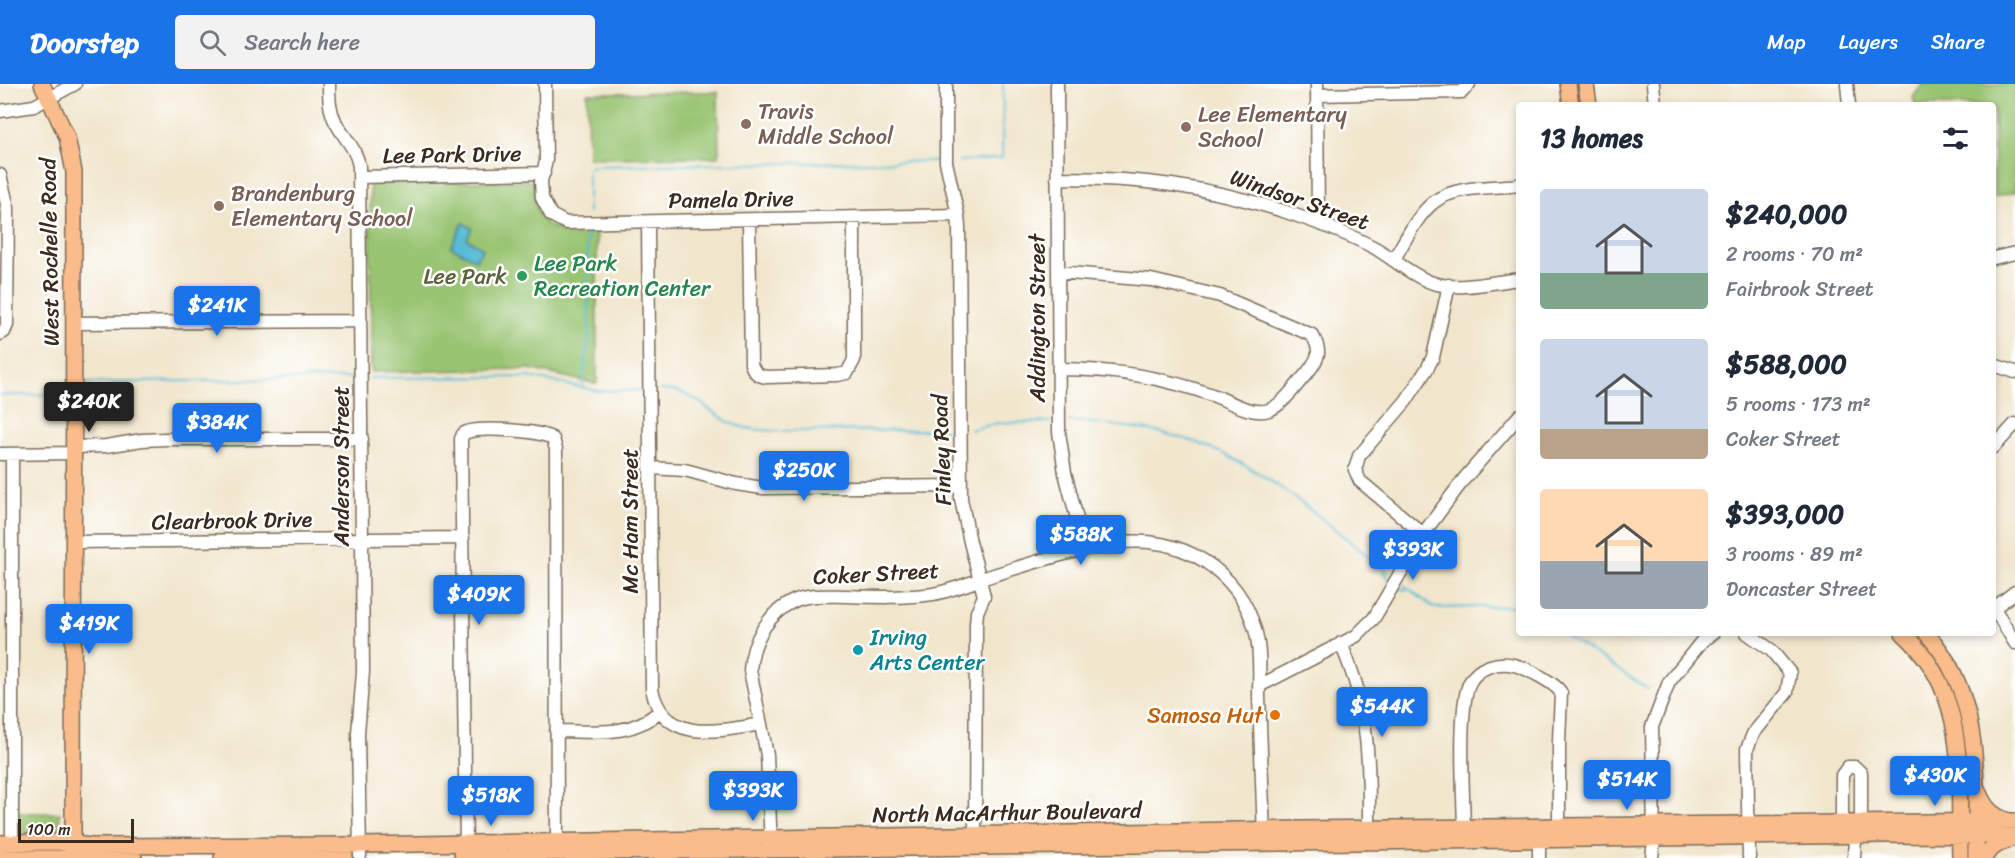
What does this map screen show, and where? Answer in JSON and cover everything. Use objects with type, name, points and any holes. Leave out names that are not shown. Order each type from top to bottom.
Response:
[{"type":"main road","name":"West Rochelle Road","points":[[42,84],[67,137],[74,172],[73,853]]},
{"type":"main road","points":[[1568,84],[1571,102]]},
{"type":"main road","points":[[1586,84],[1589,102]]},
{"type":"main road","points":[[1906,636],[1915,644],[1941,682],[1956,728],[1959,755],[1960,858]]},
{"type":"main road","points":[[1929,636],[1953,670],[1972,724],[1976,858]]},
{"type":"main road","points":[[1975,781],[1986,807],[2014,829],[1984,858]]},
{"type":"main road","name":"North MacArthur Boulevard","points":[[0,858],[73,853],[222,852],[241,854],[557,848],[695,850],[771,845],[1654,833],[1853,827],[2014,829]]},
{"type":"main road","name":"North MacArthur Boulevard","points":[[1539,834],[1559,828],[1654,833]]},
{"type":"main road","name":"North MacArthur Boulevard","points":[[6,843],[73,853],[134,858]]},
{"type":"main road","points":[[173,858],[183,853],[222,852]]},
{"type":"street","points":[[0,111],[24,108],[50,99],[75,84]]},
{"type":"street","name":"Anderson Street","points":[[329,84],[332,115],[355,152],[360,177],[363,539],[363,672],[358,733],[360,850]]},
{"type":"street","points":[[544,173],[545,84]]},
{"type":"street","name":"Finley Road","points":[[946,84],[946,162],[958,215],[963,513],[984,596],[977,612],[976,624],[976,842]]},
{"type":"street","name":"Addington Street","points":[[1057,84],[1060,448],[1084,549]]},
{"type":"street","points":[[1318,223],[1317,89],[1462,92],[1469,84]]},
{"type":"street","points":[[1653,84],[1655,102]]},
{"type":"street","points":[[1847,84],[1849,102]]},
{"type":"street","name":"Lee Park Drive","points":[[360,177],[544,173]]},
{"type":"street","name":"Pamela Drive","points":[[544,173],[542,198],[546,208],[557,219],[576,223],[958,215]]},
{"type":"street","points":[[0,175],[8,207],[8,319],[2,333]]},
{"type":"street","name":"Windsor Street","points":[[1057,178],[1134,179],[1180,185],[1243,199],[1318,223],[1362,242],[1434,283],[1462,286],[1516,279]]},
{"type":"street","points":[[1394,259],[1423,214],[1433,203],[1444,196],[1460,191],[1516,185]]},
{"type":"street","points":[[749,220],[751,364],[753,370],[760,376],[824,376],[847,373],[854,360],[854,218]]},
{"type":"street","name":"Mc Ham Street","points":[[648,222],[652,689],[660,711]]},
{"type":"street","points":[[1996,258],[2015,253]]},
{"type":"street","points":[[1058,272],[1151,280],[1220,296],[1312,335],[1318,349],[1317,361],[1279,404],[1268,410],[1257,411],[1210,394],[1134,375],[1092,369],[1059,369]]},
{"type":"street","points":[[1423,534],[1360,482],[1356,476],[1355,464],[1370,442],[1406,401],[1427,369],[1437,341],[1449,285]]},
{"type":"street","points":[[73,323],[361,321]]},
{"type":"street","points":[[1996,366],[2015,372]]},
{"type":"street","points":[[1259,686],[1356,636],[1374,618],[1423,534],[1464,479],[1516,420]]},
{"type":"street","points":[[1996,445],[2015,424]]},
{"type":"street","points":[[466,849],[461,438],[468,431],[513,430],[550,436],[556,448],[557,848]]},
{"type":"street","points":[[6,843],[6,454],[73,450],[142,440],[166,439],[362,440]]},
{"type":"street","points":[[650,468],[685,470],[736,484],[763,488],[961,486]]},
{"type":"street","name":"Clearbrook Drive","points":[[73,542],[463,538]]},
{"type":"street","name":"Coker Street","points":[[771,845],[769,778],[750,670],[751,656],[758,637],[768,622],[784,608],[796,600],[817,596],[913,597],[933,594],[1084,549],[1117,543],[1158,542],[1191,553],[1210,565],[1230,583],[1251,617],[1258,650],[1264,837]]},
{"type":"street","points":[[1996,606],[2015,592]]},
{"type":"street","points":[[1996,611],[2015,644]]},
{"type":"street","points":[[1652,858],[1654,833],[1652,726],[1669,682],[1702,641],[1709,636]]},
{"type":"street","points":[[1749,858],[1747,749],[1753,734],[1787,692],[1790,673],[1771,650],[1751,636]]},
{"type":"street","points":[[1341,643],[1357,687],[1364,719],[1368,767],[1369,836]]},
{"type":"street","points":[[1464,834],[1463,729],[1468,688],[1473,677],[1481,670],[1499,664],[1511,664],[1523,668],[1560,691],[1562,698],[1558,741],[1559,828]]},
{"type":"street","points":[[556,731],[632,729],[650,720],[660,711],[669,722],[683,729],[725,730],[761,724]]},
{"type":"street","points":[[1853,827],[1854,858]]},
{"type":"street","points":[[1539,834],[1539,858]]},
{"type":"green space","points":[[1923,84],[2015,84],[2015,192],[1996,197],[1996,102],[1914,102],[1913,97]]},
{"type":"green space","points":[[718,92],[719,157],[588,158],[587,93]]},
{"type":"green space","name":"Lee Park","points":[[534,181],[538,211],[542,220],[549,226],[569,231],[597,232],[597,384],[530,369],[371,372],[370,183]]},
{"type":"green space","points":[[19,813],[60,813],[59,830],[54,833],[23,833],[18,825]]},
{"type":"water","points":[[463,223],[472,228],[467,239],[483,248],[476,260],[451,247]]},
{"type":"waterway","points":[[959,161],[1002,158],[1003,84]]},
{"type":"waterway","points":[[588,213],[588,170],[592,166],[936,161]]},
{"type":"waterway","points":[[582,385],[589,335],[587,233]]},
{"type":"waterway","points":[[370,378],[529,377],[599,391],[642,390]]},
{"type":"waterway","points":[[86,383],[352,378]]},
{"type":"waterway","points":[[660,390],[671,390],[690,396],[731,423],[754,429],[778,431],[949,430]]},
{"type":"waterway","points":[[0,395],[39,395],[61,391]]},
{"type":"waterway","points":[[1069,421],[1159,432],[1211,448],[1236,460],[1282,489],[1390,574]]},
{"type":"waterway","points":[[970,430],[998,423],[1050,422]]},
{"type":"waterway","points":[[1384,570],[1383,573],[1390,580]]},
{"type":"waterway","points":[[1404,585],[1434,608],[1516,606]]},
{"type":"waterway","points":[[1396,586],[1403,590],[1408,588]]},
{"type":"waterway","points":[[1567,636],[1648,689]]},
{"type":"place","name":"Travis Middle School","points":[[746,124]]},
{"type":"place","name":"Lee Elementary School","points":[[1186,127]]},
{"type":"place","name":"Brandenburg Elementary School","points":[[219,206]]},
{"type":"place","name":"Lee Park Recreation Center","points":[[522,276]]},
{"type":"place","name":"Irving Arts Center","points":[[858,650]]},
{"type":"place","name":"Samosa Hut","points":[[1275,715]]}]
